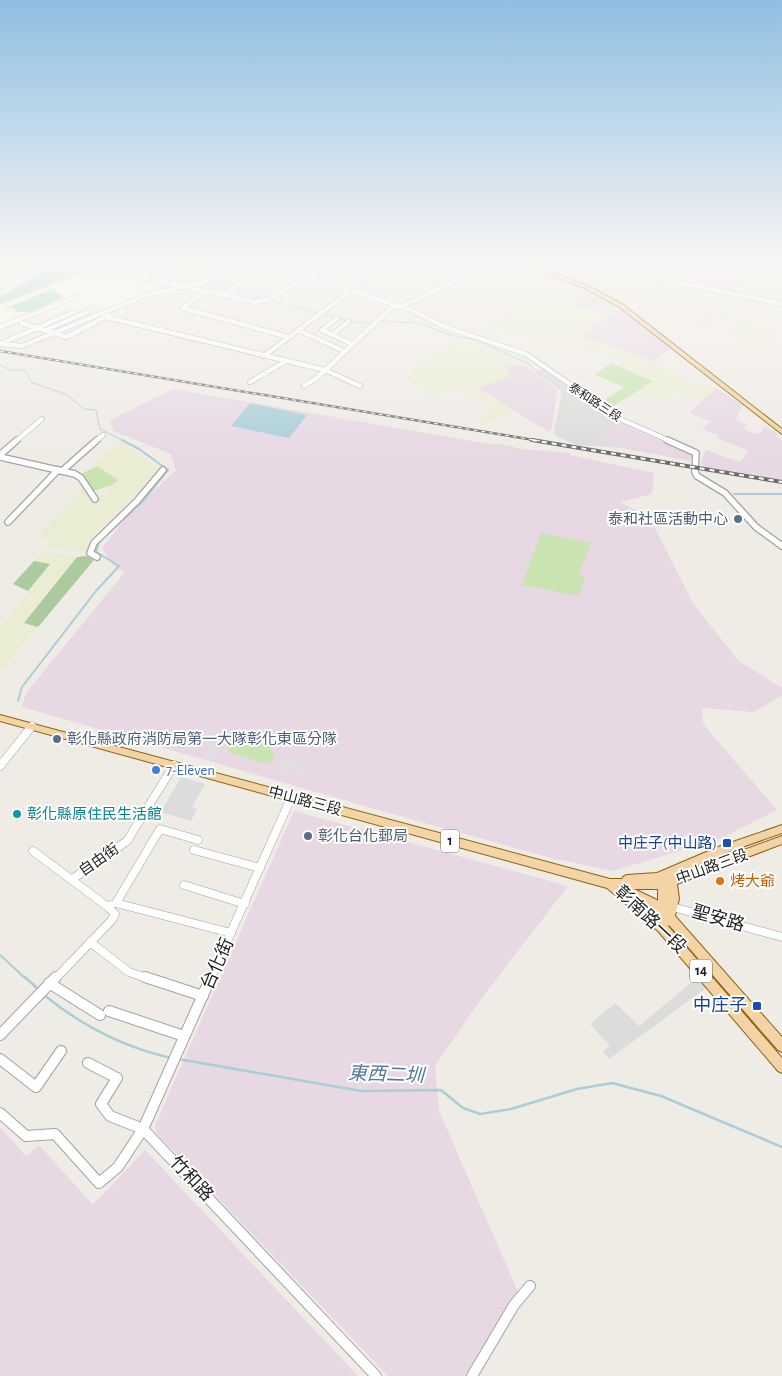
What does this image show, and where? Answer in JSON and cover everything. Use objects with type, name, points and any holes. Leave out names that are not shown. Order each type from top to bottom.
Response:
[{"type":"main road","points":[[649,327],[782,427]]},
{"type":"main road","points":[[655,327],[782,432]]},
{"type":"main road","name":"中山路三段","points":[[0,718],[610,884],[664,880],[782,840]]},
{"type":"main road","name":"中山路三段","points":[[664,880],[722,850],[782,829]]},
{"type":"main road","points":[[664,880],[664,912]]},
{"type":"main road","name":"彰南路一段","points":[[610,884],[664,912],[782,1067]]},
{"type":"main road","name":"彰南路一段","points":[[610,884],[631,891],[664,912],[782,1046]]},
{"type":"street","points":[[0,344],[38,327]]},
{"type":"street","points":[[39,327],[54,333],[72,336],[88,327]]},
{"type":"street","points":[[46,330],[52,327]]},
{"type":"street","points":[[0,344],[22,346],[68,327]]},
{"type":"street","points":[[147,327],[324,370],[360,386]]},
{"type":"street","points":[[252,327],[288,337]]},
{"type":"street","points":[[264,356],[302,327]]},
{"type":"street","points":[[325,327],[322,330],[352,344]]},
{"type":"street","points":[[332,335],[342,327]]},
{"type":"street","points":[[304,386],[370,327]]},
{"type":"street","name":"泰和路三段","points":[[447,327],[475,335],[526,354],[555,376],[620,419],[696,453],[695,472],[697,476],[725,493],[756,527],[782,546]]},
{"type":"street","points":[[298,330],[344,351]]},
{"type":"street","points":[[250,382],[286,361]]},
{"type":"street","points":[[0,456],[42,419]]},
{"type":"street","points":[[8,522],[60,471],[103,435]]},
{"type":"street","points":[[0,456],[81,478],[96,499]]},
{"type":"street","points":[[97,557],[90,553],[94,543],[137,501],[163,470]]},
{"type":"street","points":[[0,766],[32,726]]},
{"type":"street","name":"自由街","points":[[71,880],[126,841],[174,765]]},
{"type":"street","name":"台化街","points":[[143,1129],[291,798]]},
{"type":"street","points":[[0,1035],[115,914],[108,907],[116,903],[160,829],[198,840]]},
{"type":"street","points":[[194,850],[260,868]]},
{"type":"street","name":"自由街","points":[[33,851],[108,907]]},
{"type":"street","points":[[184,885],[245,904]]},
{"type":"street","points":[[116,903],[231,933]]},
{"type":"street","name":"聖安路","points":[[664,912],[782,937]]},
{"type":"street","points":[[90,942],[129,972],[204,996]]},
{"type":"street","points":[[44,989],[105,1013],[184,1036]]},
{"type":"street","points":[[0,1059],[36,1087],[61,1052]]},
{"type":"street","points":[[0,1113],[26,1136],[55,1134],[98,1183],[118,1167],[143,1129],[110,1116],[102,1104],[117,1078],[88,1063]]},
{"type":"street","name":"竹和路","points":[[143,1129],[376,1376]]},
{"type":"street","points":[[472,1376],[514,1305],[530,1286]]},
{"type":"shaded area","points":[[485,327],[594,327],[582,336],[653,362],[694,382],[716,388],[701,401],[676,391],[663,401],[637,392],[653,381],[619,366],[624,361],[590,347],[583,348],[564,340],[553,347],[501,328],[493,333],[482,329]]},
{"type":"shaded area","points":[[594,327],[643,327],[670,349],[653,362],[582,336]]},
{"type":"shaded area","points":[[734,327],[750,327],[774,334],[765,346],[726,333]]},
{"type":"shaded area","points":[[461,341],[487,346],[526,366],[508,366],[506,370],[510,376],[478,388],[514,410],[487,424],[473,422],[493,411],[456,386],[431,397],[422,388],[404,377]]},
{"type":"shaded area","points":[[508,366],[526,366],[557,390],[552,428],[549,432],[477,388],[510,376],[506,370]]},
{"type":"shaded area","points":[[543,369],[603,412],[624,424],[604,434],[622,448],[576,445],[556,436],[554,432],[562,392],[536,372]]},
{"type":"shaded area","points":[[716,388],[742,405],[736,420],[747,425],[743,429],[758,435],[765,427],[777,433],[776,436],[782,441],[782,481],[704,467],[701,463],[706,450],[740,462],[749,451],[717,438],[719,435],[702,429],[711,421],[689,413]]},
{"type":"shaded area","points":[[173,389],[495,445],[498,443],[521,449],[570,453],[570,455],[654,473],[652,492],[649,495],[620,502],[640,513],[654,526],[694,605],[739,661],[782,688],[782,695],[754,712],[702,708],[703,724],[777,810],[722,838],[613,871],[551,858],[22,707],[26,693],[124,573],[112,564],[102,548],[128,515],[176,470],[171,454],[113,431],[110,420]]},
{"type":"shaded area","points":[[624,424],[692,455],[692,458],[689,461],[622,448],[604,434]]},
{"type":"shaded area","points":[[121,442],[160,469],[90,540],[86,551],[71,552],[47,547],[52,539],[37,535],[82,488],[94,502],[117,480],[94,464]]},
{"type":"shaded area","points":[[43,550],[77,557],[24,623],[38,627],[4,668],[0,666],[0,627],[50,564],[34,561]]},
{"type":"shaded area","points":[[217,732],[227,738],[217,754],[205,750]]},
{"type":"shaded area","points":[[283,755],[303,760],[297,772],[278,767]]},
{"type":"shaded area","points":[[181,777],[205,784],[192,807],[197,809],[191,821],[161,812]]},
{"type":"shaded area","points":[[294,811],[568,886],[481,999],[435,1066],[439,1111],[519,1294],[472,1376],[388,1376],[157,1134],[155,1125]]},
{"type":"shaded area","points":[[698,977],[706,988],[609,1059],[603,1051],[610,1046],[590,1024],[615,1003],[639,1026]]},
{"type":"shaded area","points":[[0,1127],[26,1156],[39,1145],[93,1205],[145,1150],[358,1376],[0,1376]]},
{"type":"green space","points":[[611,363],[653,381],[612,407],[605,400],[624,387],[595,375]]},
{"type":"green space","points":[[97,466],[118,480],[112,485],[93,491],[81,474]]},
{"type":"green space","points":[[541,533],[591,543],[579,574],[585,577],[579,596],[522,585]]},
{"type":"green space","points":[[87,556],[94,560],[38,627],[24,623],[77,557]]},
{"type":"green space","points":[[34,561],[50,564],[28,591],[13,584]]},
{"type":"green space","points":[[244,739],[265,744],[271,750],[274,761],[267,764],[228,752],[228,747]]},
{"type":"water","points":[[250,403],[307,415],[289,438],[231,426]]},
{"type":"waterway","points":[[430,327],[453,336],[476,340],[529,364],[540,375]]},
{"type":"waterway","points":[[0,365],[10,370],[25,370],[31,382],[67,395],[84,409],[96,410],[100,429],[122,440]]},
{"type":"waterway","points":[[18,701],[22,687],[96,591],[119,566],[96,552],[99,542],[143,501],[168,470],[139,449],[122,440]]},
{"type":"waterway","points":[[734,494],[782,494]]},
{"type":"waterway","name":"東西二圳","points":[[0,955],[26,979]]},
{"type":"waterway","name":"東西二圳","points":[[25,977],[39,990]]},
{"type":"waterway","name":"東西二圳","points":[[44,995],[88,1026],[104,1034],[136,1048],[171,1058]]},
{"type":"waterway","name":"東西二圳","points":[[178,1059],[361,1091],[441,1090],[463,1108],[480,1114],[511,1109],[577,1089],[612,1083],[661,1096],[782,1147]]},
{"type":"railway","points":[[0,351],[540,441]]},
{"type":"railway","points":[[532,440],[782,482]]},
{"type":"place","name":"泰和社區活動中心","points":[[738,519]]},
{"type":"place","name":"彰化縣政府消防局第一大隊彰化東區分隊","points":[[57,739]]},
{"type":"place","name":"7-Eleven","points":[[156,770]]},
{"type":"place","name":"彰化縣原住民生活館","points":[[17,814]]},
{"type":"place","name":"彰化台化郵局","points":[[308,836]]},
{"type":"place","name":"中庄子(中山路)","points":[[727,843]]},
{"type":"place","name":"烤大爺","points":[[720,881]]},
{"type":"place","name":"中庄子","points":[[757,1006]]}]
